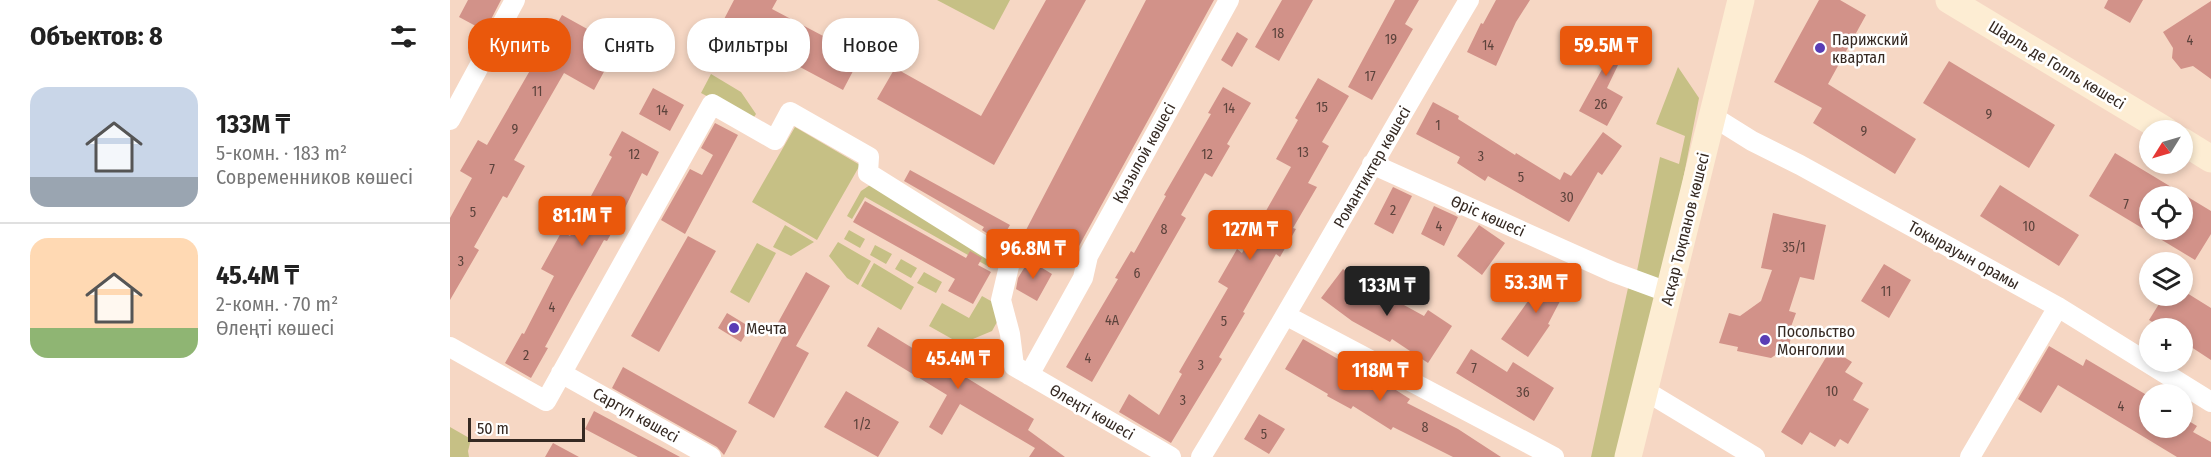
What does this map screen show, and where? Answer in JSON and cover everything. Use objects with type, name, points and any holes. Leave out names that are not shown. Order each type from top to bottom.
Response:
[{"type":"street","points":[[450,120],[515,0]]},
{"type":"street","name":"Қызылой көшесі","points":[[1021,370],[1049,339],[1083,278],[1088,256],[1228,0]]},
{"type":"street","name":"Романтиктер көшесі","points":[[1201,457],[1287,316],[1372,164],[1469,0]]},
{"type":"street","name":"Асқар Тоқпанов көшесі","points":[[1628,457],[1741,0]]},
{"type":"street","name":"Шарль де Голль көшесі","points":[[1949,0],[2148,120]]},
{"type":"street","points":[[450,347],[546,401],[712,104],[775,140],[790,112],[869,157],[868,173],[1010,262],[1001,300],[1021,370]]},
{"type":"street","name":"Тоқырауын орамы","points":[[1712,116],[1752,141],[2058,307],[2211,402]]},
{"type":"street","points":[[2193,148],[2211,159]]},
{"type":"street","name":"Өріс көшесі","points":[[1372,164],[1613,272],[1670,293]]},
{"type":"street","points":[[1971,457],[2058,307]]},
{"type":"street","points":[[1287,316],[1554,457]]},
{"type":"street","name":"Өлеңті көшесі","points":[[1021,370],[1171,457]]},
{"type":"street","name":"Саргүл көшесі","points":[[561,373],[711,457]]},
{"type":"street","points":[[1644,390],[1755,457]]},
{"type":"shaded area","points":[[937,0],[1010,0],[994,30]]},
{"type":"shaded area","points":[[1678,67],[1699,98],[1663,282],[1637,271],[1660,157],[1679,164],[1685,136],[1656,124]]},
{"type":"shaded area","points":[[711,74],[741,92],[756,114],[752,120],[701,93]]},
{"type":"shaded area","points":[[795,127],[860,165],[817,240],[752,202]]},
{"type":"shaded area","points":[[870,185],[990,249],[991,268],[865,197],[852,219],[847,216],[861,191]]},
{"type":"shaded area","points":[[785,225],[814,242],[791,256],[773,247]]},
{"type":"shaded area","points":[[849,230],[865,239],[860,248],[844,239]]},
{"type":"shaded area","points":[[838,242],[871,261],[858,285],[847,278],[829,256]]},
{"type":"shaded area","points":[[757,243],[776,253],[749,303],[730,292]]},
{"type":"shaded area","points":[[875,245],[892,254],[886,264],[870,255]]},
{"type":"shaded area","points":[[901,259],[917,268],[911,278],[895,269]]},
{"type":"shaded area","points":[[874,263],[914,287],[901,310],[861,286]]},
{"type":"shaded area","points":[[924,272],[942,282],[936,293],[917,283]]},
{"type":"shaded area","points":[[1628,288],[1659,298],[1620,457],[1591,457]]},
{"type":"shaded area","points":[[982,296],[998,305],[1002,313],[992,331],[961,344],[929,326],[942,303],[969,318]]},
{"type":"shaded area","points":[[450,427],[471,439],[469,457],[450,457]]},
{"type":"building","points":[[468,0],[501,0],[492,18],[468,18],[468,22],[459,17]]},
{"type":"building","points":[[734,0],[777,0],[772,9],[789,18],[725,18]]},
{"type":"building","points":[[1046,0],[1086,0],[994,165],[877,99],[893,72],[902,72],[981,116]]},
{"type":"building","points":[[1146,0],[1214,0],[1073,257],[1026,230]]},
{"type":"building","points":[[1282,0],[1313,0],[1279,61],[1255,47]]},
{"type":"building","points":[[1395,0],[1419,0],[1405,24],[1413,29],[1372,100],[1348,87]]},
{"type":"building","points":[[1496,0],[1530,0],[1516,22],[1496,66],[1467,52],[1481,23],[1483,24]]},
{"type":"building","points":[[1819,0],[1840,0],[1866,15],[1828,84],[1916,139],[1895,174],[1813,123],[1822,108],[1774,82]]},
{"type":"building","points":[[2108,0],[2143,0],[2130,23],[2104,8]]},
{"type":"building","points":[[2211,1],[2211,79],[2193,66],[2181,69],[2172,58],[2173,48],[2163,32]]},
{"type":"building","points":[[571,20],[583,27],[583,72],[604,72],[594,90],[564,73],[514,160],[525,166],[507,198],[503,196],[474,247],[479,250],[450,300],[450,218],[472,178],[460,171],[478,140],[487,145],[529,72],[571,72]]},
{"type":"building","points":[[1605,26],[1631,38],[1607,88],[1623,97],[1607,126],[1579,111],[1606,62],[1591,55]]},
{"type":"building","points":[[810,29],[822,35],[822,72],[853,72],[843,90],[809,72]]},
{"type":"building","points":[[1237,32],[1248,39],[1232,67],[1221,60]]},
{"type":"building","points":[[1949,61],[2055,125],[2029,168],[1923,103]]},
{"type":"building","points":[[1318,78],[1349,96],[1322,142],[1329,146],[1308,183],[1317,187],[1293,228],[1296,229],[1280,257],[1276,254],[1243,312],[1245,313],[1219,357],[1222,359],[1171,443],[1119,412],[1129,394],[1159,415],[1182,374],[1179,372],[1228,288],[1218,282],[1237,249],[1242,253],[1291,167],[1276,159],[1298,120],[1295,118]]},
{"type":"building","points":[[1223,87],[1251,103],[1227,144],[1230,146],[1212,177],[1205,173],[1181,215],[1186,218],[1092,382],[1066,367],[1118,279],[1115,278],[1131,251],[1134,253],[1166,196],[1164,195],[1211,114],[1208,113]]},
{"type":"building","points":[[653,88],[684,105],[670,131],[639,114]]},
{"type":"building","points":[[1433,102],[1459,116],[1458,119],[1515,155],[1516,153],[1560,180],[1564,172],[1571,176],[1603,132],[1622,146],[1602,175],[1598,172],[1569,222],[1488,176],[1485,181],[1457,163],[1460,157],[1416,134]]},
{"type":"building","points":[[715,123],[738,135],[685,234],[661,220],[690,169],[702,175],[713,155],[701,148]]},
{"type":"building","points":[[622,131],[659,152],[647,176],[642,173],[607,241],[604,240],[545,347],[548,348],[531,378],[505,363],[522,333],[524,334],[554,276],[541,269],[562,231],[570,236],[593,197],[591,196],[612,157],[609,155]]},
{"type":"building","points":[[2115,153],[2139,168],[2139,174],[2150,174],[2170,186],[2139,186],[2139,226],[2089,196]]},
{"type":"building","points":[[910,170],[1010,225],[1000,242],[982,230],[984,227],[904,181]]},
{"type":"building","points":[[2000,185],[2079,235],[2059,266],[1980,216]]},
{"type":"building","points":[[1393,187],[1412,196],[1393,234],[1374,224]]},
{"type":"building","points":[[2193,200],[2211,211],[2211,234],[2195,260],[2193,252],[2182,252],[2162,240],[2193,240]]},
{"type":"building","points":[[865,201],[966,258],[970,251],[982,258],[978,265],[991,272],[973,304],[948,291],[955,279],[853,222]]},
{"type":"building","points":[[1434,206],[1458,217],[1444,246],[1421,234]]},
{"type":"building","points":[[1773,213],[1826,225],[1814,280],[1800,277],[1789,311],[1796,313],[1788,335],[1791,337],[1789,346],[1771,358],[1737,351],[1738,347],[1719,343],[1729,313],[1740,316],[1761,301],[1772,270],[1761,268]]},
{"type":"building","points":[[1479,225],[1505,243],[1482,275],[1457,256]]},
{"type":"building","points":[[688,236],[716,251],[659,352],[631,336]]},
{"type":"building","points":[[1029,260],[1052,274],[1037,301],[1016,289],[1018,278]]},
{"type":"building","points":[[1884,264],[1911,280],[1889,318],[1861,301]]},
{"type":"building","points":[[1343,269],[1380,296],[1382,293],[1424,316],[1428,310],[1452,326],[1428,363],[1392,339],[1390,342],[1352,321],[1321,298]]},
{"type":"building","points":[[1543,270],[1569,284],[1548,324],[1550,325],[1528,357],[1501,339],[1531,297],[1529,296]]},
{"type":"building","points":[[806,272],[830,286],[796,346],[809,353],[774,418],[748,403],[785,333],[775,328]]},
{"type":"building","points":[[2193,297],[2211,308],[2211,360],[2193,348],[2193,318],[2150,318],[2158,306],[2193,306]]},
{"type":"building","name":"Мечта","points":[[727,313],[750,327],[741,342],[718,328]]},
{"type":"building","points":[[878,327],[919,352],[924,342],[972,370],[967,378],[1034,419],[1028,430],[1065,457],[1029,457],[1035,448],[960,404],[942,435],[929,427],[947,395],[867,346]]},
{"type":"building","points":[[1303,339],[1387,387],[1388,385],[1410,399],[1407,403],[1458,429],[1501,457],[1453,457],[1393,427],[1391,430],[1353,406],[1351,409],[1327,396],[1328,394],[1285,369]]},
{"type":"building","points":[[2049,346],[2083,366],[2086,359],[2139,390],[2139,434],[2058,385],[2041,413],[2018,399]]},
{"type":"building","points":[[1471,349],[1507,372],[1513,362],[1554,388],[1534,421],[1456,373]]},
{"type":"building","points":[[1831,349],[1852,362],[1845,372],[1863,383],[1853,400],[1869,409],[1848,444],[1840,439],[1835,447],[1810,432],[1802,445],[1781,432]]},
{"type":"building","points":[[623,367],[737,431],[724,455],[717,447],[612,388]]},
{"type":"building","points":[[846,391],[899,422],[878,457],[824,427]]},
{"type":"building","points":[[594,411],[680,457],[638,457],[585,429]]},
{"type":"building","points":[[1259,414],[1285,429],[1269,454],[1244,439]]},
{"type":"building","points":[[2193,432],[2211,442],[2211,457],[2177,457],[2146,438],[2193,438]]},
{"type":"building","points":[[553,443],[579,457],[545,457]]},
{"type":"place","name":"Парижский квартал","points":[[1820,48]]},
{"type":"place","name":"Мечта","points":[[734,328]]},
{"type":"place","name":"Посольство Монголии","points":[[1765,340]]}]
